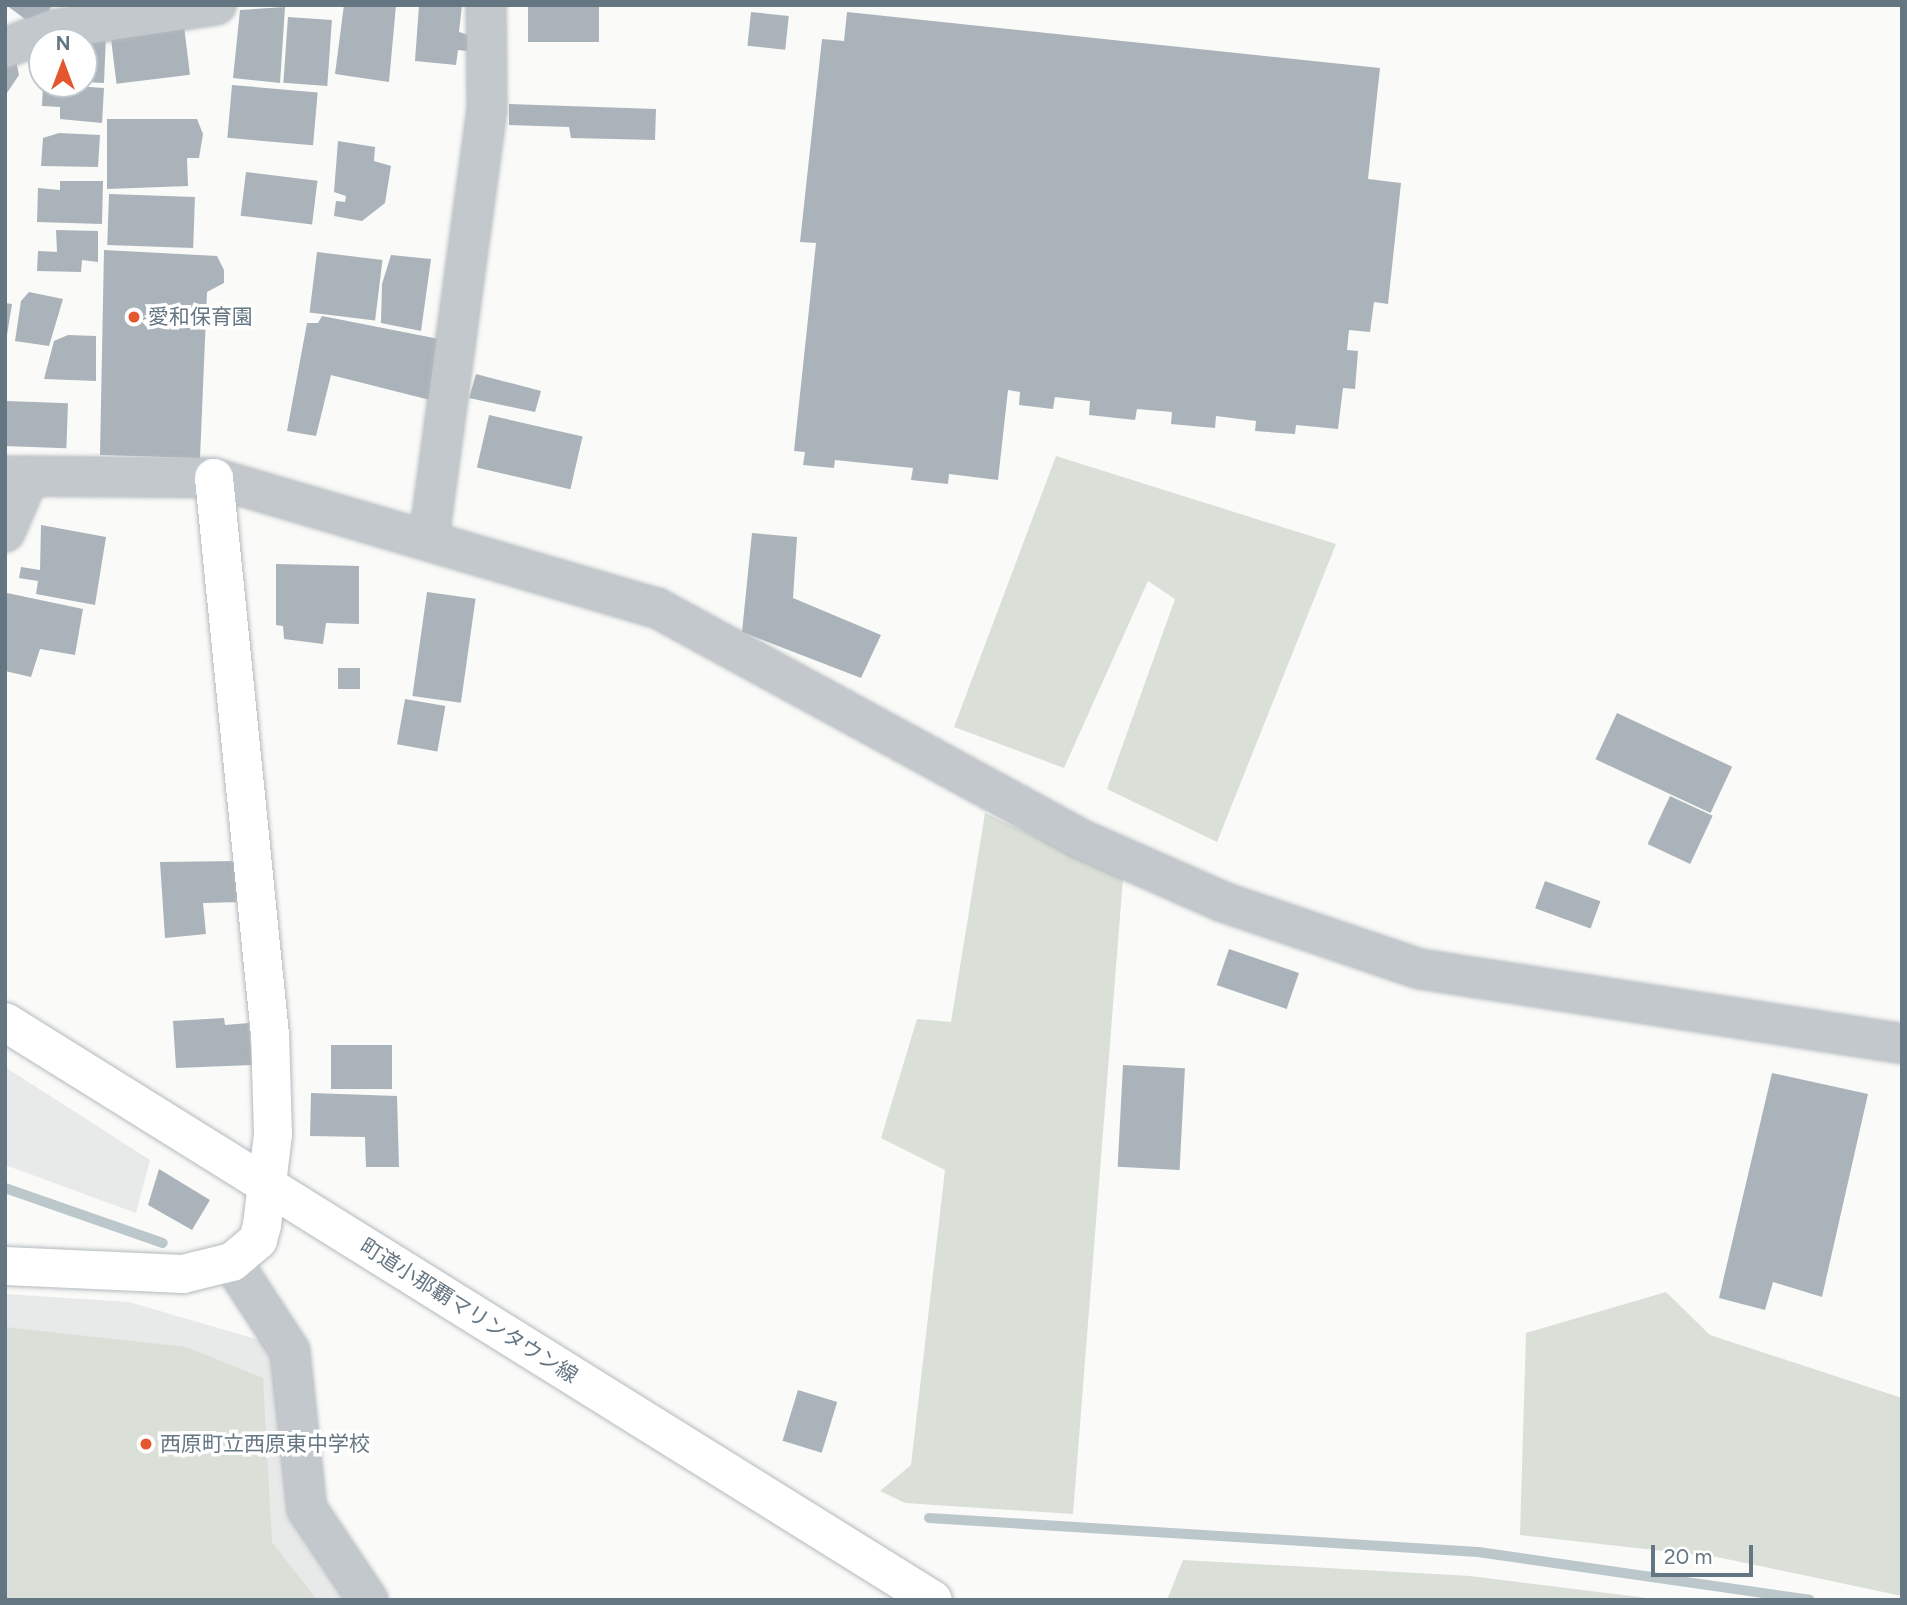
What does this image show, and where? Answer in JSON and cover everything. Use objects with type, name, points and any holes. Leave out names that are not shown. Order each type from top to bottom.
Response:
[{"type":"street","points":[[5,48],[51,30],[216,5]]},
{"type":"street","points":[[429,538],[487,110],[486,5]]},
{"type":"street","points":[[5,532],[17,476],[214,478],[429,538],[657,608],[1078,838],[1223,902],[1420,969],[1902,1044]]},
{"type":"street","points":[[5,1265],[183,1274],[232,1262],[258,1240],[268,1185],[270,1035],[214,478]]},
{"type":"street","name":"町道小那覇マリンタウン線","points":[[5,1022],[933,1600]]},
{"type":"street","points":[[232,1262],[290,1351],[307,1509],[368,1600]]},
{"type":"shaded area","points":[[1056,456],[1336,544],[1217,842],[1107,789],[1175,599],[1148,581],[1064,768],[954,727]]},
{"type":"shaded area","points":[[985,813],[1123,878],[1073,1514],[905,1503],[880,1491],[911,1465],[945,1170],[881,1138],[917,1019],[951,1022]]},
{"type":"shaded area","points":[[5,1067],[150,1160],[136,1213],[5,1165]]},
{"type":"shaded area","points":[[1666,1292],[1710,1335],[1902,1398],[1902,1596],[1717,1557],[1520,1535],[1526,1333]]},
{"type":"shaded area","name":"西原町立西原東中学校","points":[[5,1294],[129,1302],[266,1342],[353,1600],[5,1600]]},
{"type":"shaded area","name":"西原町立西原東中学校","points":[[5,1327],[186,1347],[263,1378],[272,1542],[317,1600],[5,1600]]},
{"type":"shaded area","points":[[1183,1560],[1470,1576],[1663,1600],[1167,1600]]},
{"type":"building","points":[[6,5],[53,5],[36,27]]},
{"type":"building","points":[[344,5],[396,5],[389,82],[335,74]]},
{"type":"building","points":[[419,5],[462,5],[459,32],[468,35],[467,51],[458,50],[456,65],[415,61]]},
{"type":"building","points":[[528,5],[599,5],[599,42],[528,42]]},
{"type":"building","points":[[285,7],[280,83],[233,78],[240,10]]},
{"type":"building","points":[[751,12],[789,16],[785,50],[747,46]]},
{"type":"building","points":[[847,12],[1380,68],[1368,179],[1401,183],[1388,304],[1374,302],[1370,332],[1349,330],[1347,350],[1358,351],[1355,389],[1343,388],[1338,429],[1296,425],[1295,434],[1255,431],[1256,421],[1216,416],[1215,428],[1171,424],[1172,412],[1137,409],[1135,420],[1089,415],[1090,401],[1055,397],[1053,409],[1019,405],[1020,392],[1008,390],[998,480],[949,474],[948,484],[911,480],[913,468],[835,460],[834,468],[803,465],[805,452],[794,451],[816,243],[800,242],[822,39],[844,41]]},
{"type":"building","points":[[288,17],[332,20],[327,86],[283,83]]},
{"type":"building","points":[[184,26],[190,75],[117,84],[111,35]]},
{"type":"building","points":[[106,34],[104,83],[98,83],[98,37]]},
{"type":"building","points":[[14,52],[19,75],[5,96],[5,56]]},
{"type":"building","points":[[232,85],[318,92],[313,145],[227,138]]},
{"type":"building","points":[[98,88],[104,88],[102,123],[60,119],[60,107],[42,106],[42,98],[98,98]]},
{"type":"building","points":[[509,104],[656,109],[655,140],[571,138],[569,127],[509,125]]},
{"type":"building","points":[[107,119],[197,119],[203,134],[199,158],[187,158],[188,186],[107,189]]},
{"type":"building","points":[[59,133],[100,135],[98,167],[41,166],[43,138]]},
{"type":"building","points":[[338,141],[375,147],[374,161],[391,166],[385,203],[362,221],[334,216],[336,201],[345,202],[346,196],[334,192]]},
{"type":"building","points":[[246,172],[317,181],[312,224],[241,216]]},
{"type":"building","points":[[60,181],[103,181],[102,224],[37,222],[38,188],[60,190]]},
{"type":"building","points":[[109,194],[195,197],[193,248],[107,245]]},
{"type":"building","points":[[56,230],[98,231],[98,262],[82,260],[81,272],[37,271],[38,251],[57,252]]},
{"type":"building","points":[[104,250],[217,256],[224,270],[224,283],[207,292],[200,458],[100,455]]},
{"type":"building","points":[[317,252],[383,260],[375,321],[310,313]]},
{"type":"building","points":[[391,255],[431,259],[421,331],[381,323],[382,284]]},
{"type":"building","points":[[29,292],[63,299],[49,346],[15,341],[21,301]]},
{"type":"building","points":[[5,303],[12,304],[7,335],[5,334]]},
{"type":"building","points":[[322,316],[444,340],[430,400],[331,375],[316,436],[287,431],[307,323],[318,323]]},
{"type":"building","points":[[68,335],[96,336],[96,381],[44,379],[54,341]]},
{"type":"building","points":[[476,374],[541,391],[535,412],[469,398]]},
{"type":"building","points":[[6,401],[68,403],[66,448],[5,446]]},
{"type":"building","points":[[489,415],[583,437],[570,489],[477,468]]},
{"type":"building","points":[[41,525],[106,537],[95,605],[36,594],[38,581],[19,578],[21,567],[40,570]]},
{"type":"building","points":[[752,533],[797,537],[793,598],[881,635],[861,678],[742,632]]},
{"type":"building","points":[[276,564],[359,566],[359,624],[326,623],[323,644],[284,639],[283,626],[276,625]]},
{"type":"building","points":[[427,592],[476,599],[461,703],[412,696]]},
{"type":"building","points":[[7,593],[83,609],[75,655],[40,649],[31,677],[5,671]]},
{"type":"building","points":[[338,668],[360,668],[360,689],[338,689]]},
{"type":"building","points":[[405,699],[445,706],[437,751],[397,744]]},
{"type":"building","points":[[1617,713],[1732,767],[1711,813],[1595,759]]},
{"type":"building","points":[[1670,796],[1713,816],[1690,864],[1648,844]]},
{"type":"building","points":[[239,861],[241,902],[203,903],[206,934],[165,938],[160,862]]},
{"type":"building","points":[[1545,881],[1600,901],[1591,928],[1535,908]]},
{"type":"building","points":[[1229,949],[1299,973],[1287,1009],[1217,985]]},
{"type":"building","points":[[224,1018],[225,1025],[249,1023],[252,1065],[176,1068],[173,1021]]},
{"type":"building","points":[[331,1045],[392,1045],[392,1089],[331,1089]]},
{"type":"building","points":[[1123,1065],[1185,1068],[1180,1170],[1118,1167]]},
{"type":"building","points":[[1772,1073],[1868,1094],[1822,1297],[1773,1282],[1765,1310],[1719,1298]]},
{"type":"building","points":[[311,1093],[397,1096],[399,1167],[366,1167],[365,1137],[310,1136]]},
{"type":"building","points":[[159,1169],[210,1200],[192,1230],[148,1205]]},
{"type":"building","points":[[798,1390],[837,1402],[822,1453],[783,1441]]},
{"type":"waterway","points":[[5,1188],[163,1243]]},
{"type":"waterway","points":[[929,1518],[1478,1552],[1810,1600]]},
{"type":"place","name":"愛和保育園","points":[[134,317]]},
{"type":"place","name":"西原町立西原東中学校","points":[[146,1444]]}]
